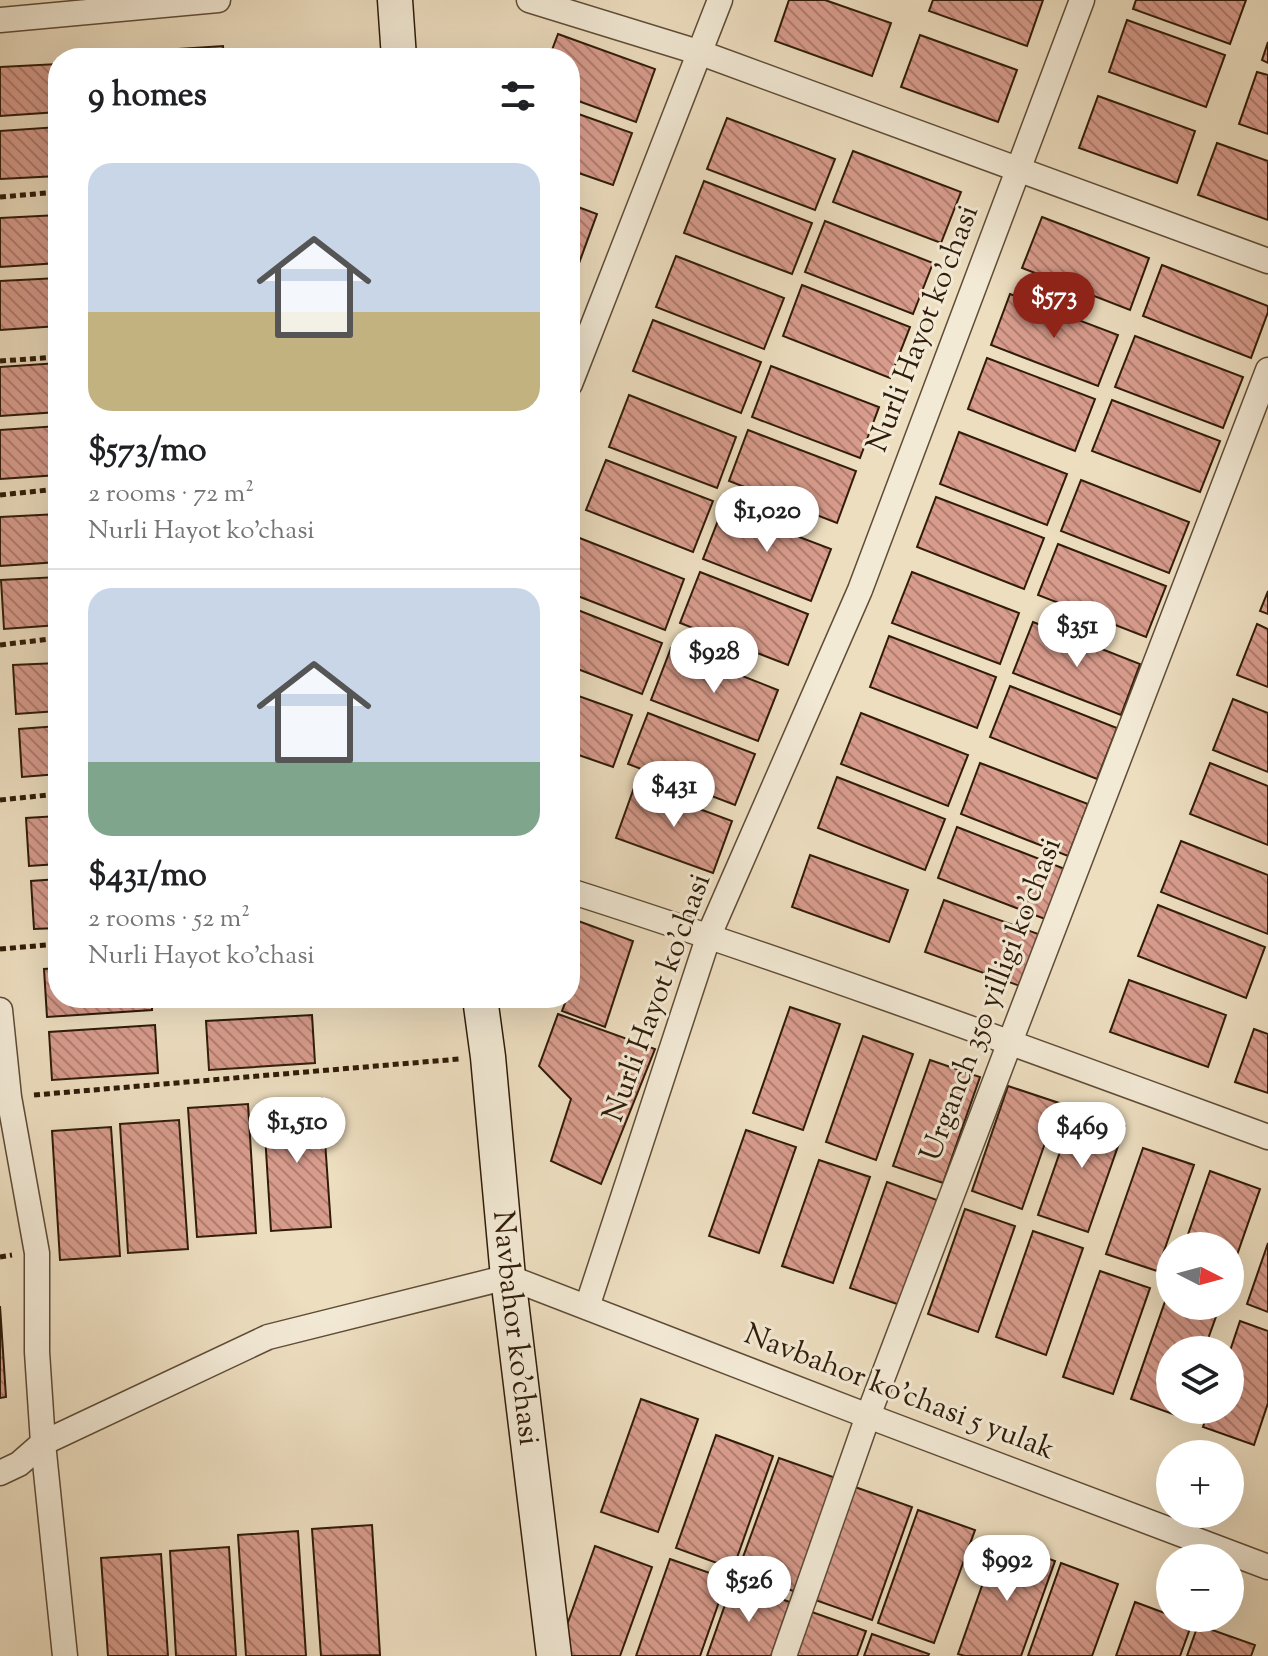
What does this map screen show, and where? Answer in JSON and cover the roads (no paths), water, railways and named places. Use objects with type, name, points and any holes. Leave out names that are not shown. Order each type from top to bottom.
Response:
[{"type":"main road","points":[[395,0],[398,48]]},
{"type":"main road","name":"Navbahor ko'chasi","points":[[481,1008],[508,1277],[554,1656]]},
{"type":"street","points":[[0,20],[218,0]]},
{"type":"street","points":[[529,0],[701,53],[1268,261]]},
{"type":"street","points":[[580,359],[720,0]]},
{"type":"street","name":"Nurli Hayot ko'chasi","points":[[587,1307],[709,935],[860,590],[1082,0]]},
{"type":"street","name":"Urganch 350 yilligi ko'chasi","points":[[784,1656],[868,1416],[1268,370]]},
{"type":"street","points":[[580,894],[709,935],[1268,1137]]},
{"type":"street","points":[[0,1010],[9,1097],[37,1253],[37,1352],[43,1443],[65,1656]]},
{"type":"street","points":[[0,1473],[19,1464],[43,1443],[268,1337],[508,1277]]},
{"type":"street","name":"Navbahor ko'chasi 5 yulak","points":[[508,1277],[1268,1567]]}]
